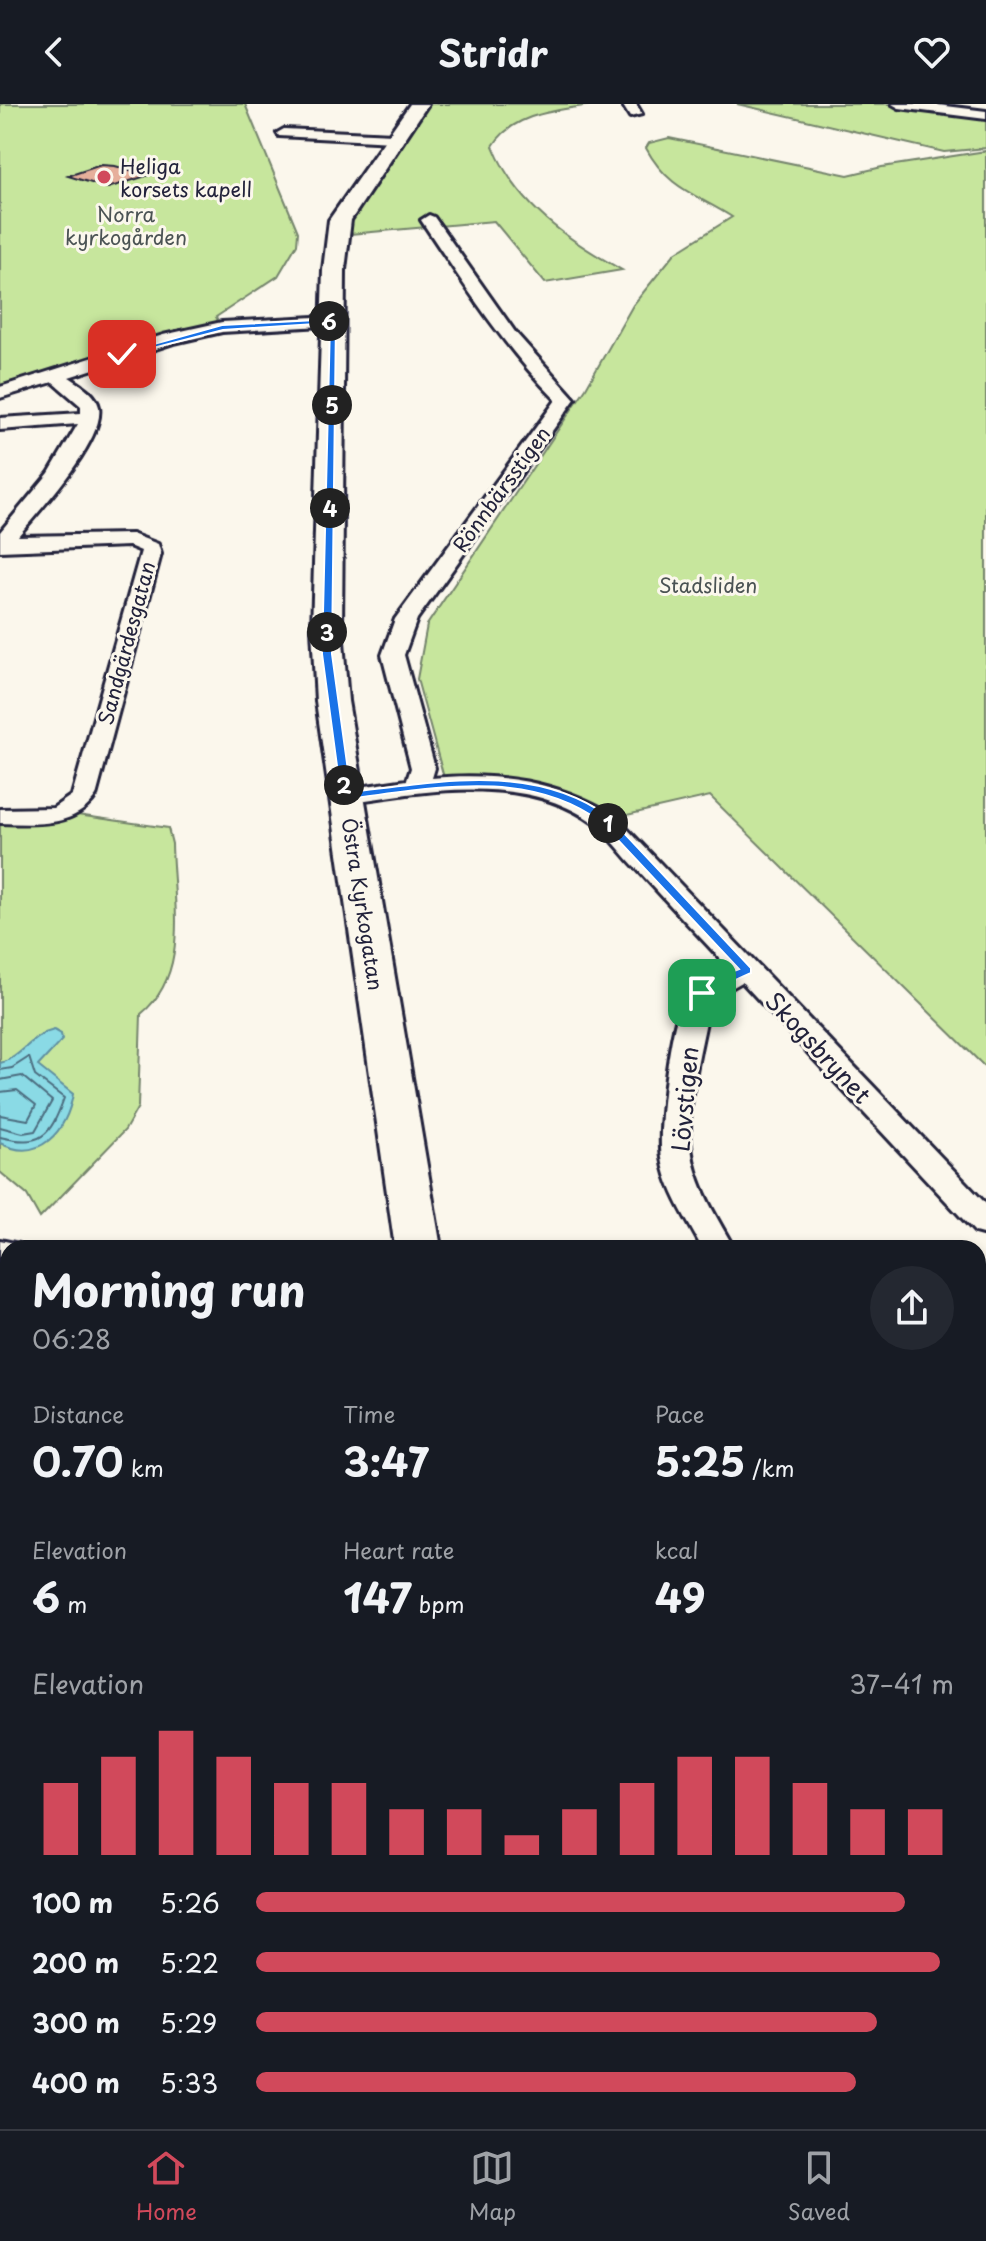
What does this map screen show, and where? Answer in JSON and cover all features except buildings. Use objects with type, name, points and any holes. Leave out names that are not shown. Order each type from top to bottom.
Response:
[{"type":"street","name":"Östra Kyrkogatan","points":[[417,1240],[346,796],[327,654],[333,321],[340,220],[356,191],[419,104]]},
{"type":"street","points":[[899,104],[986,115]]},
{"type":"street","points":[[284,133],[393,138]]},
{"type":"street","name":"Rönnbärsstigen","points":[[417,788],[423,768],[393,655],[406,619],[566,399],[533,367],[506,332],[429,220]]},
{"type":"street","points":[[0,393],[58,377],[169,339],[222,327],[333,321]]},
{"type":"street","points":[[1,544],[80,443],[91,418],[91,407],[86,399],[58,377]]},
{"type":"street","points":[[0,424],[91,418]]},
{"type":"street","points":[[0,515],[25,514]]},
{"type":"street","name":"Sandgärdesgatan","points":[[0,816],[63,813],[78,806],[84,796],[151,554],[151,548],[132,540],[1,544]]},
{"type":"street","name":"Skogsbrynet","points":[[346,796],[417,788],[510,784],[536,787],[583,804],[605,820],[986,1224]]},
{"type":"street","name":"Lövstigen","points":[[714,1240],[684,1183],[676,1156],[676,1131],[695,1006],[702,993],[718,982],[747,970]]},
{"type":"green space","name":"Norra kyrkogården","points":[[0,104],[245,104],[298,232],[297,244],[278,276],[216,317],[222,327],[0,393]]},
{"type":"green space","points":[[419,104],[596,104],[525,119],[502,135],[493,146],[503,167],[530,204],[582,246],[622,270],[545,283],[494,221],[338,235]]},
{"type":"green space","points":[[737,104],[899,104],[986,115],[986,148],[944,152]]},
{"type":"green space","name":"Stadsliden","points":[[669,138],[848,175],[986,151],[986,1068],[710,796],[605,820],[562,795],[446,785],[417,679],[427,625],[586,388],[633,305],[675,253],[732,217],[673,182],[655,162],[646,148],[649,143]]},
{"type":"green space","points":[[63,813],[168,828],[172,844],[176,935],[167,978],[157,997],[141,1014],[138,1107],[125,1130],[40,1218],[27,1195],[0,1172],[0,816]]},
{"type":"water","points":[[54,1030],[61,1034],[62,1040],[38,1066],[73,1094],[65,1120],[49,1140],[39,1146],[14,1148],[0,1143],[0,1063]]},
{"type":"place","name":"Heliga korsets kapell","points":[[104,177]]},
{"type":"route","points":[[122,354],[222,327],[333,321],[327,654],[346,796],[446,785],[510,784],[536,787],[583,804],[605,820],[747,970],[718,982],[702,993]]}]
